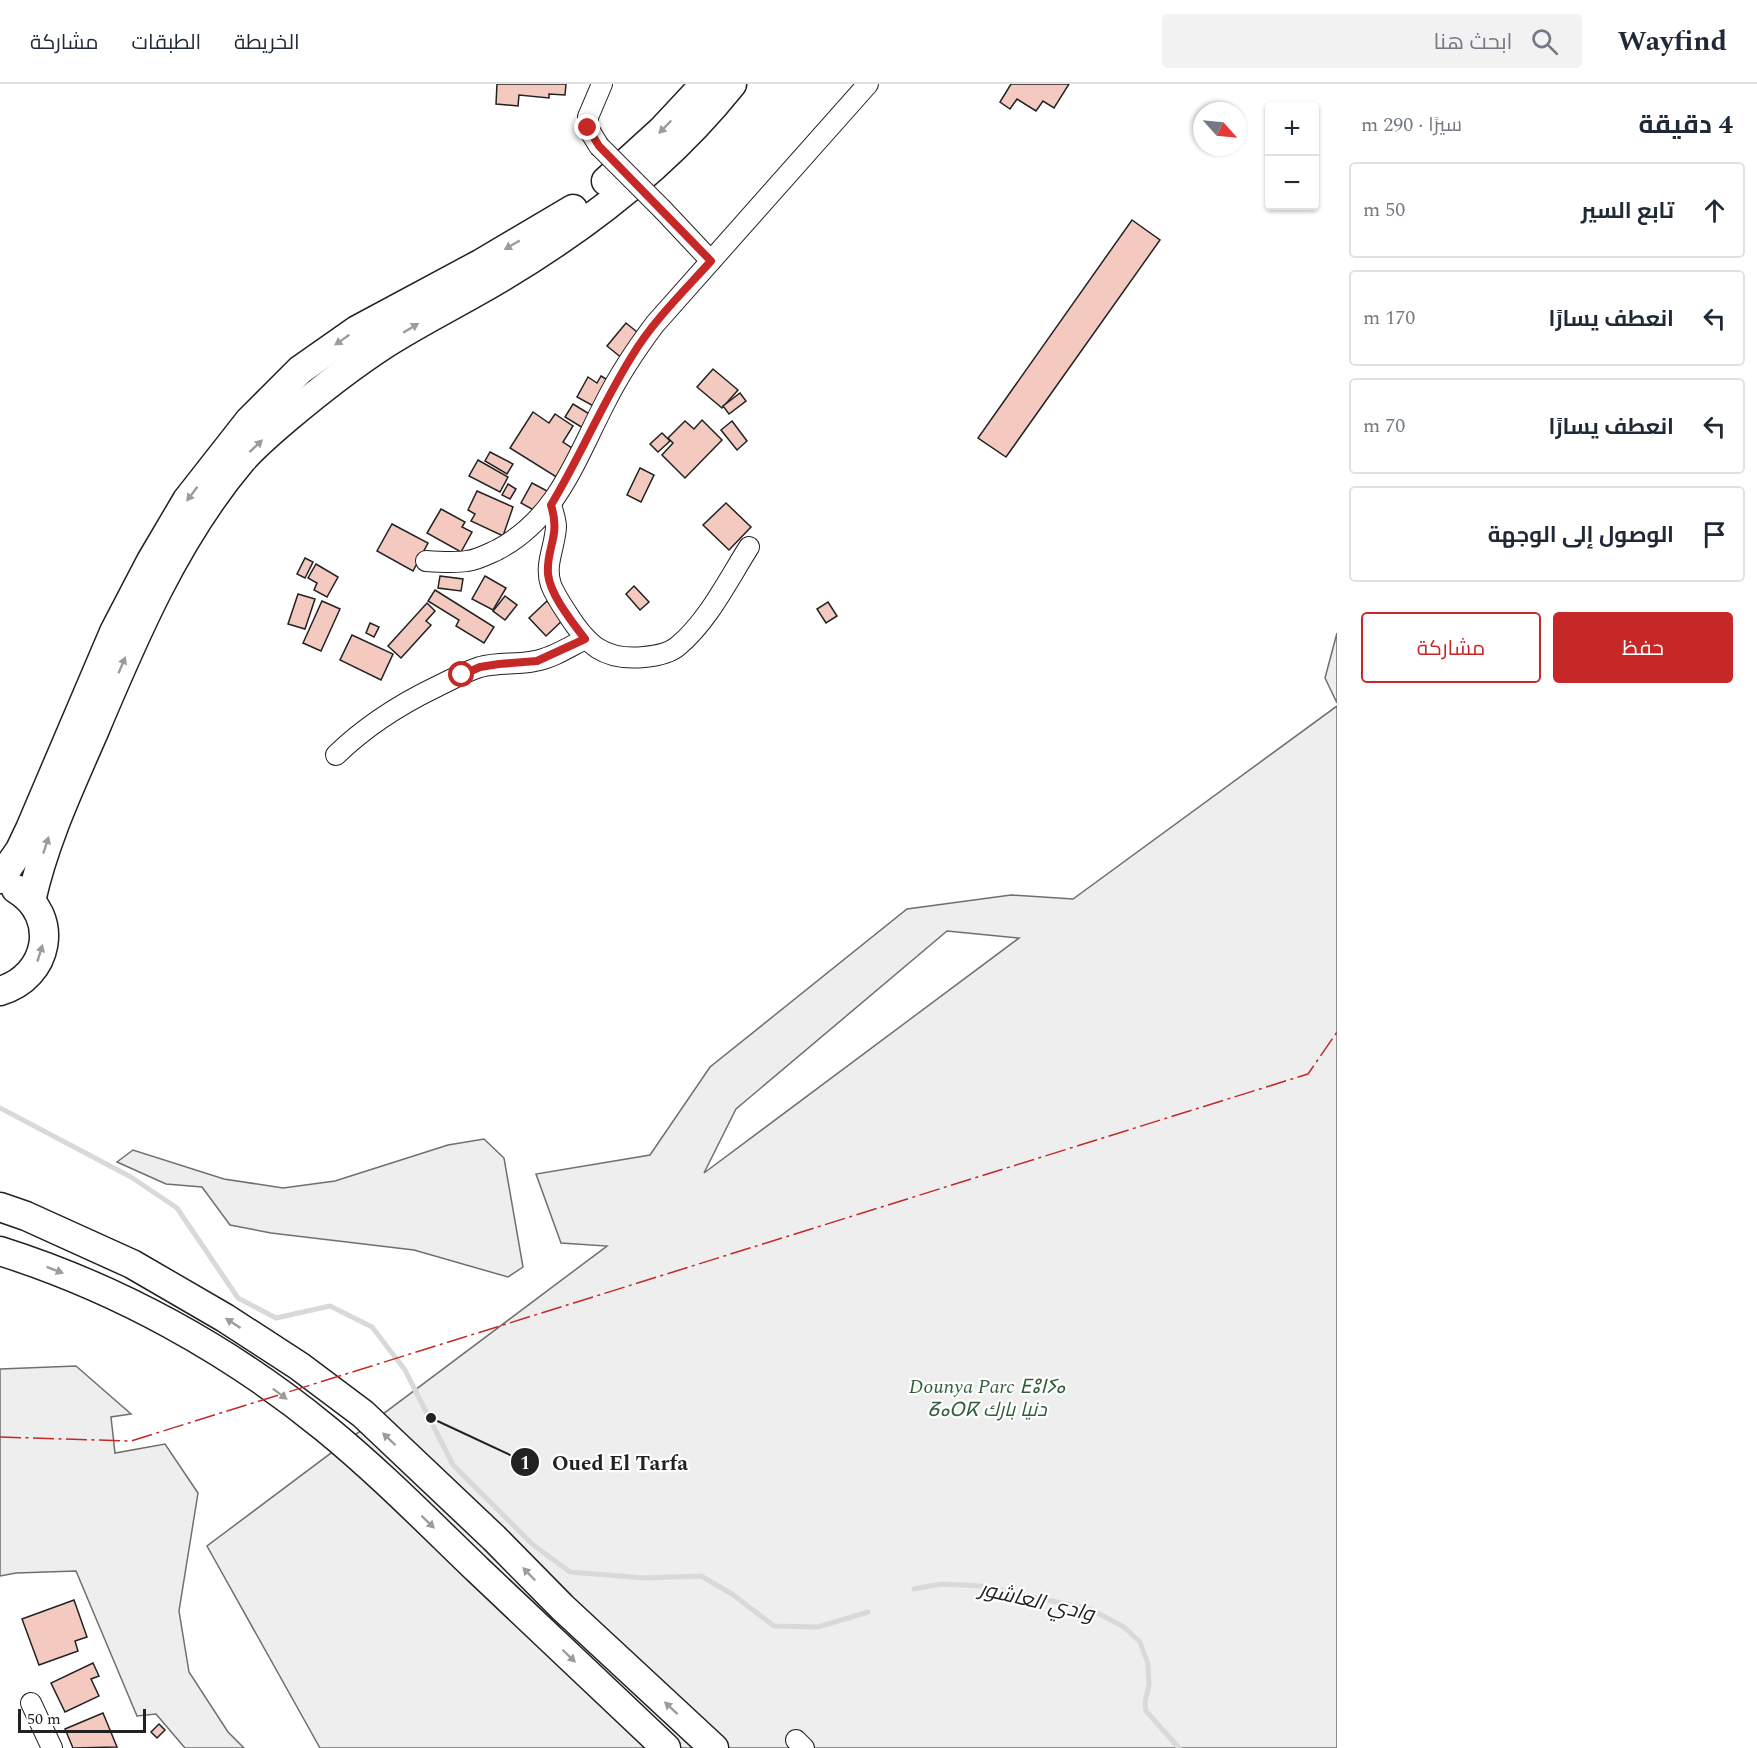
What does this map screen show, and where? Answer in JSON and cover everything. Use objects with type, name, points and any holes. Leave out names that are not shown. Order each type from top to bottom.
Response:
[{"type":"highway","points":[[0,991],[15,985],[31,973],[43,950],[43,924],[31,901],[19,891],[0,881],[20,850],[30,829],[114,632],[151,561],[187,500],[249,421],[300,370],[357,330],[480,264],[576,208],[662,130],[705,84]]},
{"type":"highway","points":[[31,901],[49,836],[128,652],[162,583],[193,530],[217,491],[245,457],[312,397],[348,370],[414,326],[532,258],[598,212],[689,132],[732,84]]},
{"type":"highway","points":[[0,1194],[26,1216]]},
{"type":"highway","points":[[0,1207],[26,1216],[132,1263],[225,1318],[299,1366],[363,1414],[494,1538],[562,1607],[714,1748]]},
{"type":"highway","points":[[0,1251],[57,1271],[137,1307],[214,1350],[290,1401],[323,1426],[381,1477],[666,1748]]},
{"type":"street","points":[[602,84],[588,117],[588,128],[599,146],[711,261]]},
{"type":"street","points":[[426,561],[469,561],[489,554],[524,533],[551,505],[633,353],[655,324],[868,84]]},
{"type":"street","points":[[551,505],[556,526],[548,575],[556,596],[585,639],[598,650],[615,657],[654,656],[675,648],[693,632],[749,547]]},
{"type":"street","points":[[336,754],[378,718],[407,700],[480,667],[537,661],[585,639]]},
{"type":"street","points":[[31,1703],[52,1748]]},
{"type":"green space","points":[[1337,633],[1337,703],[1325,678]]},
{"type":"green space","name":"Dounya Parc ⴹⵓⵏⵢⴰ ⵒⴰⵔⴽ دنيا بارك","points":[[1337,706],[1337,1748],[320,1748],[207,1546],[607,1246],[561,1243],[536,1174],[650,1155],[710,1067],[907,909],[1011,895],[1073,899]],"holes":[[[947,931],[1019,938],[704,1173],[736,1109]]]},
{"type":"green space","points":[[484,1139],[504,1158],[523,1267],[508,1277],[414,1250],[271,1233],[230,1225],[202,1187],[166,1184],[117,1162],[133,1150],[224,1179],[283,1188],[335,1181],[448,1145]]},
{"type":"green space","points":[[76,1366],[131,1414],[111,1417],[115,1453],[165,1444],[198,1493],[179,1611],[189,1672],[228,1732],[244,1748],[185,1748],[156,1714],[137,1716],[76,1571],[16,1573],[0,1576],[0,1369]]},
{"type":"building","points":[[497,84],[566,84],[565,95],[549,94],[549,98],[519,95],[518,106],[496,104]]},
{"type":"building","points":[[1011,84],[1069,84],[1054,108],[1043,101],[1036,111],[1017,99],[1010,109],[1000,102]]},
{"type":"building","points":[[1132,220],[1160,240],[1006,457],[978,438]]},
{"type":"building","points":[[626,323],[642,336],[623,359],[607,346]]},
{"type":"building","points":[[713,369],[738,390],[722,408],[697,387]]},
{"type":"building","points":[[601,376],[611,382],[597,408],[577,397],[588,377],[597,383]]},
{"type":"building","points":[[740,393],[746,401],[729,414],[723,406]]},
{"type":"building","points":[[573,404],[591,415],[583,428],[565,417]]},
{"type":"building","points":[[533,412],[549,423],[555,414],[573,426],[563,442],[575,450],[558,478],[510,448]]},
{"type":"building","points":[[702,420],[722,440],[685,478],[662,455],[673,443],[668,438],[685,421],[694,429]]},
{"type":"building","points":[[732,421],[747,441],[737,450],[721,430]]},
{"type":"building","points":[[662,433],[670,441],[658,452],[650,444]]},
{"type":"building","points":[[490,452],[513,464],[507,474],[485,461]]},
{"type":"building","points":[[478,460],[508,477],[500,492],[469,476]]},
{"type":"building","points":[[640,468],[654,475],[641,502],[627,495]]},
{"type":"building","points":[[532,483],[551,493],[539,513],[521,503]]},
{"type":"building","points":[[508,484],[516,489],[510,499],[502,495]]},
{"type":"building","points":[[477,491],[513,507],[503,536],[471,521],[475,514],[468,510]]},
{"type":"building","points":[[726,503],[751,527],[729,550],[703,525]]},
{"type":"building","points":[[441,509],[465,522],[462,527],[472,532],[461,552],[427,533]]},
{"type":"building","points":[[392,524],[428,543],[413,571],[377,551]]},
{"type":"building","points":[[305,558],[313,562],[305,578],[297,574]]},
{"type":"building","points":[[316,564],[338,577],[327,597],[314,590],[317,583],[308,578]]},
{"type":"building","points":[[440,576],[463,579],[461,591],[438,588]]},
{"type":"building","points":[[485,576],[506,588],[493,610],[472,599]]},
{"type":"building","points":[[634,586],[649,602],[640,610],[626,594]]},
{"type":"building","points":[[435,590],[494,627],[484,643],[456,626],[459,620],[428,601]]},
{"type":"building","points":[[298,594],[315,599],[305,629],[288,624]]},
{"type":"building","points":[[505,596],[517,605],[505,620],[493,611]]},
{"type":"building","points":[[322,601],[340,609],[321,651],[303,643]]},
{"type":"building","points":[[547,601],[564,619],[546,636],[529,618]]},
{"type":"building","points":[[828,602],[837,616],[826,623],[817,609]]},
{"type":"building","points":[[427,603],[435,611],[426,621],[431,625],[401,658],[388,646]]},
{"type":"building","points":[[370,623],[379,627],[374,637],[366,633]]},
{"type":"building","points":[[352,635],[393,654],[381,680],[340,660]]},
{"type":"building","points":[[74,1600],[87,1637],[75,1641],[78,1651],[39,1665],[22,1619]]},
{"type":"building","points":[[93,1663],[99,1676],[91,1679],[99,1696],[65,1712],[51,1683]]},
{"type":"building","points":[[103,1713],[117,1747],[73,1748],[65,1729]]},
{"type":"building","points":[[159,1724],[165,1730],[157,1738],[151,1732]]},
{"type":"waterway","points":[[0,1108],[131,1177],[177,1208],[238,1298],[276,1318],[330,1306],[372,1327],[405,1370],[453,1465],[532,1544],[570,1572],[645,1578],[701,1576],[732,1594],[774,1626],[818,1627],[868,1612]]},
{"type":"waterway","name":"وادي العاشور","points":[[914,1589],[941,1584],[981,1586],[1090,1609],[1124,1627],[1140,1642],[1148,1664],[1149,1685],[1145,1702],[1146,1711],[1179,1748]]},
{"type":"power","points":[[0,1437],[131,1441],[1308,1074],[1337,1032]]},
{"type":"place","name":"Oued El Tarfa","points":[[431,1418]]},
{"type":"route","points":[[462,675],[480,667],[537,661],[585,639],[556,596],[548,575],[556,526],[551,505],[564,485],[606,400],[633,353],[655,324],[711,261],[599,146],[588,128]]}]
